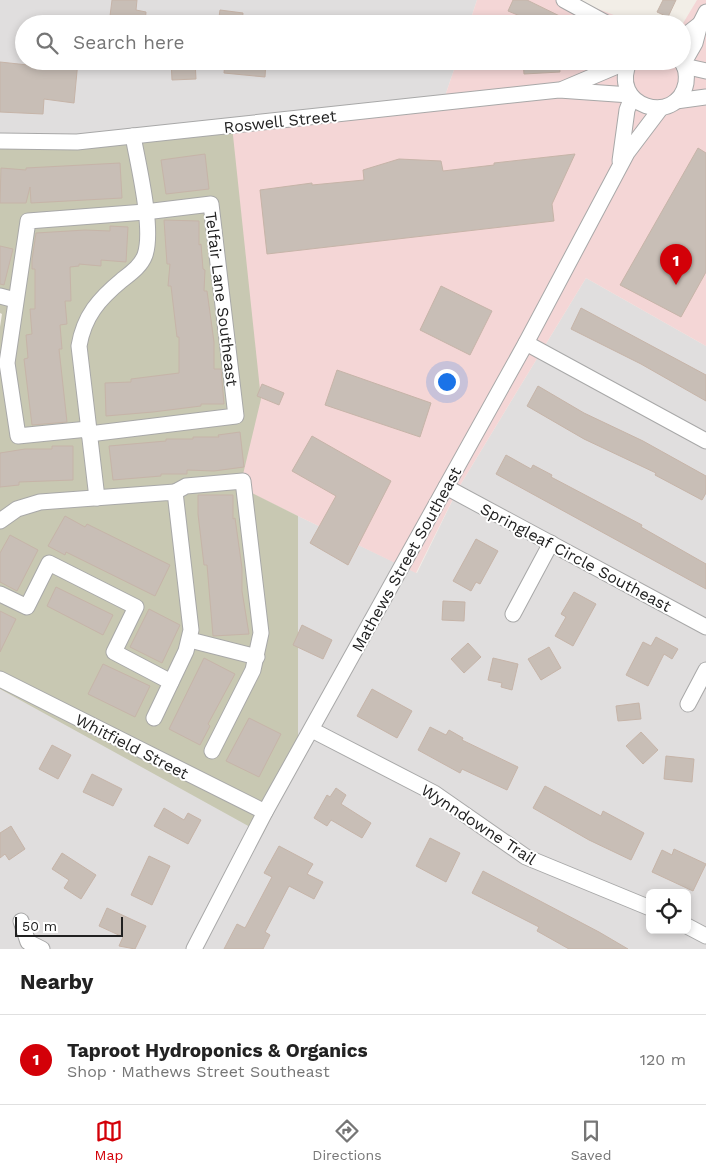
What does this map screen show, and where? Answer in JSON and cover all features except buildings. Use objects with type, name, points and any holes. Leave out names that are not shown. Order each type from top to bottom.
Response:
[{"type":"street","points":[[564,0],[591,15]]},
{"type":"street","points":[[578,8],[586,15]]},
{"type":"street","points":[[691,29],[703,18]]},
{"type":"street","points":[[691,50],[703,18]]},
{"type":"street","points":[[691,66],[706,71]]},
{"type":"street","name":"Roswell Street","points":[[559,90],[607,70]]},
{"type":"street","points":[[626,70],[625,83],[631,96],[645,107],[661,108],[676,101],[706,97]]},
{"type":"street","points":[[676,101],[685,88],[687,80],[684,70]]},
{"type":"street","name":"Roswell Street","points":[[0,141],[77,142],[559,90],[631,96]]},
{"type":"street","name":"Mathews Street Southeast","points":[[619,168],[627,110],[631,96]]},
{"type":"street","name":"Mathews Street Southeast","points":[[194,949],[265,812],[526,343],[619,168],[637,137],[661,108]]},
{"type":"street","points":[[97,498],[79,359],[81,334],[90,311],[97,302],[141,262],[146,244],[145,212],[133,136]]},
{"type":"street","name":"Telfair Lane Southeast","points":[[211,204],[236,416],[88,432],[18,436],[7,364],[15,300],[28,221],[145,212],[211,204]]},
{"type":"street","points":[[0,296],[15,300]]},
{"type":"street","points":[[526,343],[706,441]]},
{"type":"street","points":[[0,521],[7,514],[26,505],[175,492],[186,486],[243,481],[261,633],[257,658],[246,685],[212,751]]},
{"type":"street","name":"Springleaf Circle Southeast","points":[[446,487],[706,627]]},
{"type":"street","points":[[154,718],[190,640],[191,630],[175,492]]},
{"type":"street","points":[[513,614],[551,543]]},
{"type":"street","points":[[0,594],[27,607],[49,563],[136,607],[114,652],[171,682]]},
{"type":"street","points":[[190,640],[257,658]]},
{"type":"street","points":[[688,704],[706,670]]},
{"type":"street","name":"Whitfield Street","points":[[0,679],[265,812]]},
{"type":"street","name":"Wynndowne Trail","points":[[312,730],[434,793],[526,857],[646,906]]},
{"type":"street","points":[[21,921],[28,942],[42,949]]},
{"type":"street","points":[[691,928],[706,936]]},
{"type":"shaded area","points":[[0,0],[477,0],[472,15],[15,15],[15,70],[454,70],[444,99],[232,126],[0,139]]},
{"type":"shaded area","points":[[477,0],[575,0],[614,15],[472,15]]},
{"type":"shaded area","points":[[697,0],[706,0],[706,346],[586,278],[459,487],[416,573],[240,488],[232,126],[444,99],[454,70],[691,70],[691,15],[688,15]]},
{"type":"shaded area","points":[[232,126],[261,399],[240,487],[298,516],[298,765],[263,834],[0,689],[0,327],[2,314],[0,313],[0,139]]},
{"type":"shaded area","points":[[586,278],[706,346],[706,949],[0,949],[0,689],[52,717],[298,765],[298,516],[417,573],[459,487]]},
{"type":"place","name":"Taproot Hydroponics & Organics","points":[[676,285]]}]
